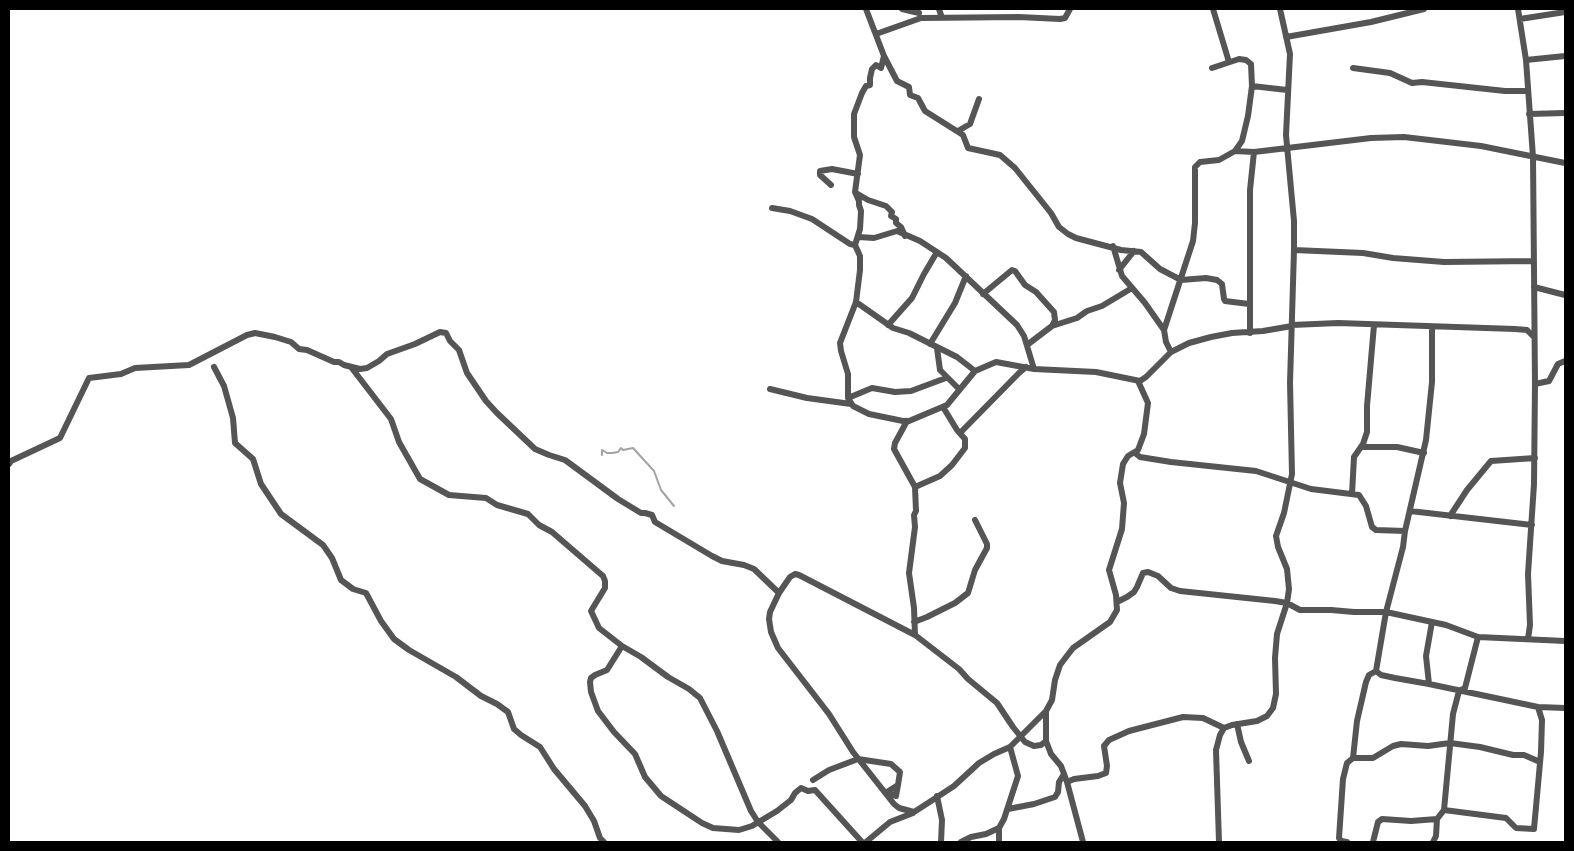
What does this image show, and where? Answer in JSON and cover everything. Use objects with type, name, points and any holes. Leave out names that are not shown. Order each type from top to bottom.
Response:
[{"type":"street","points":[[866,9],[884,56],[897,81],[909,87],[910,95],[918,98],[925,110],[963,135],[968,148],[1000,155],[1015,168],[1064,231],[1074,237],[1113,246],[1121,250],[1141,252],[1160,270],[1181,280],[1206,278],[1218,280],[1222,284],[1226,302],[1249,304]]},
{"type":"street","points":[[902,9],[942,18],[1019,17],[1064,19],[1070,9]]},
{"type":"street","points":[[939,9],[942,18]]},
{"type":"street","points":[[1213,9],[1229,62]]},
{"type":"street","points":[[1068,782],[1074,779],[1098,776],[1106,772],[1104,746],[1109,740],[1129,731],[1183,717],[1203,718],[1224,728],[1257,721],[1266,716],[1273,708],[1276,694],[1275,658],[1277,634],[1287,603],[1289,589],[1287,569],[1278,547],[1276,536],[1291,483],[1290,383],[1294,250],[1294,221],[1286,120],[1290,54],[1280,9]]},
{"type":"street","points":[[1286,37],[1371,22],[1424,9]]},
{"type":"street","points":[[1518,9],[1526,60],[1533,157],[1535,458],[1528,574],[1530,625],[1528,639]]},
{"type":"street","points":[[1520,19],[1565,12]]},
{"type":"street","points":[[876,34],[919,13]]},
{"type":"street","points":[[849,401],[848,374],[840,342],[856,302],[860,256],[855,245],[858,237],[861,212],[855,192],[860,155],[854,138],[854,114],[866,86],[870,86],[872,69],[876,65],[880,68],[884,56]]},
{"type":"street","points":[[1526,60],[1565,56]]},
{"type":"street","points":[[1164,330],[1192,247],[1194,234],[1195,167],[1200,162],[1219,160],[1226,157],[1235,151],[1243,137],[1252,86],[1252,67],[1250,63],[1239,59],[1212,68]]},
{"type":"street","points":[[1353,68],[1390,73],[1412,83],[1422,82],[1505,91],[1528,91]]},
{"type":"street","points":[[1252,86],[1287,90]]},
{"type":"street","points":[[958,131],[970,124],[979,99]]},
{"type":"street","points":[[1529,114],[1565,113]]},
{"type":"street","points":[[1235,151],[1254,152],[1371,138],[1404,137],[1482,146],[1565,163]]},
{"type":"street","points":[[1250,332],[1250,190],[1254,152]]},
{"type":"street","points":[[831,184],[820,175],[820,171],[832,169],[858,174]]},
{"type":"street","points":[[855,192],[868,200],[886,206],[892,212],[891,216],[896,219],[896,223],[901,227],[906,236]]},
{"type":"street","points":[[772,208],[790,211],[812,219],[850,244],[855,245]]},
{"type":"street","points":[[858,237],[874,238],[897,232],[920,241],[954,263],[983,294],[1017,325],[1027,345],[1030,368]]},
{"type":"street","points":[[1113,246],[1119,270],[1164,330],[1166,342],[1171,352]]},
{"type":"street","points":[[1294,250],[1363,253],[1394,258],[1444,262],[1534,261]]},
{"type":"street","points":[[1119,270],[1134,251]]},
{"type":"street","points":[[888,325],[912,298],[938,252]]},
{"type":"street","points":[[983,294],[1012,270],[1015,271],[1025,285],[1036,292],[1054,312],[1055,317],[1062,323]]},
{"type":"street","points":[[930,344],[956,303],[966,276]]},
{"type":"street","points":[[1534,287],[1565,295]]},
{"type":"street","points":[[1027,345],[1052,326],[1099,307],[1132,288]]},
{"type":"street","points":[[856,302],[888,325],[909,333],[957,357],[974,371]]},
{"type":"street","points":[[1052,326],[1055,317]]},
{"type":"street","points":[[770,389],[807,398],[849,401],[869,414],[907,421],[943,407],[974,371],[996,362],[1030,368],[1092,371],[1138,381],[1146,377],[1171,352],[1180,347],[1211,337],[1292,325],[1338,323],[1522,329],[1534,337]]},
{"type":"street","points":[[1352,494],[1353,459],[1361,447],[1367,432],[1374,325]]},
{"type":"street","points":[[1376,671],[1386,612],[1403,548],[1405,531],[1424,452],[1432,382],[1432,327]]},
{"type":"street","points":[[9,464],[11,461],[60,438],[89,378],[120,374],[135,368],[189,364],[246,335],[255,333],[291,342],[299,349],[307,350],[334,362],[360,369],[379,361],[387,354],[440,332],[446,333],[450,341],[459,350],[467,373],[480,394],[531,446],[546,454],[565,460],[618,499],[641,513],[652,515],[655,522],[712,556],[725,562],[750,567],[759,572],[779,593]]},
{"type":"street","points":[[937,348],[940,370],[959,389]]},
{"type":"street","points":[[1535,384],[1549,381],[1558,364],[1565,361]]},
{"type":"street","points":[[351,366],[391,419],[400,442],[420,479],[449,494],[486,498],[497,505],[528,514],[603,576],[605,588],[592,611],[601,630],[700,698],[717,731],[750,811],[778,842]]},
{"type":"street","points":[[214,367],[224,386],[233,418],[235,443],[253,459],[260,484],[281,514],[323,545],[332,558],[341,580],[353,589],[366,592],[381,621],[394,639],[508,712],[514,729],[540,747],[554,768],[583,802],[600,838],[604,842]]},
{"type":"street","points":[[960,433],[1019,373],[1030,368]]},
{"type":"street","points":[[849,401],[872,388],[895,392],[911,391],[946,378]]},
{"type":"street","points":[[866,842],[890,822],[914,812],[954,786],[982,761],[1010,747],[1046,712],[1052,700],[1055,680],[1060,665],[1073,648],[1110,622],[1117,610],[1116,595],[1109,567],[1122,529],[1124,503],[1120,483],[1123,464],[1128,456],[1135,453],[1142,442],[1148,403],[1138,381]]},
{"type":"street","points":[[914,487],[938,478],[952,465],[965,448],[966,440],[943,407]]},
{"type":"street","points":[[907,421],[895,442],[894,448],[914,487],[916,511],[914,515],[915,527],[909,573],[914,602],[915,635]]},
{"type":"street","points":[[1361,447],[1397,447],[1424,452]]},
{"type":"street","points":[[1135,453],[1140,457],[1171,462],[1247,469],[1311,489],[1359,495],[1366,506],[1371,525],[1376,530],[1405,531]]},
{"type":"street","points":[[1450,516],[1467,490],[1491,460],[1535,458]]},
{"type":"street","points":[[1410,511],[1532,525]]},
{"type":"street","points":[[914,622],[956,603],[968,593],[973,576],[987,548],[987,544],[975,520]]},
{"type":"street","points":[[1117,602],[1134,592],[1145,571],[1158,576],[1170,588],[1180,591],[1287,603],[1300,610],[1386,612],[1446,625],[1478,637],[1565,642]]},
{"type":"street","points":[[914,812],[904,810],[894,804],[858,759],[829,714],[788,663],[775,641],[769,619],[770,612],[779,593],[794,574],[915,635],[995,700],[1025,742],[1032,746],[1041,745],[1046,741]]},
{"type":"street","points":[[1429,684],[1426,656],[1432,622]]},
{"type":"street","points":[[1433,842],[1436,836],[1437,820],[1444,810],[1453,714],[1459,691],[1465,688],[1478,637]]},
{"type":"street","points":[[622,646],[607,670],[591,678],[590,688],[596,708],[614,732],[635,754],[645,777],[657,792],[702,823],[713,828],[738,830],[752,826],[777,811],[802,788],[808,791],[815,790],[862,842]]},
{"type":"street","points":[[1376,671],[1381,675],[1538,707],[1565,708]]},
{"type":"street","points":[[1353,758],[1357,721],[1366,682],[1369,675],[1376,671]]},
{"type":"street","points":[[1444,810],[1506,818],[1516,828],[1534,829],[1542,720],[1538,707]]},
{"type":"street","points":[[1046,712],[1046,741],[1050,754],[1060,766],[1068,782],[1083,842]]},
{"type":"street","points":[[1237,724],[1241,742],[1249,761]]},
{"type":"street","points":[[1219,842],[1216,750],[1224,728]]},
{"type":"street","points":[[1347,842],[1341,841],[1339,838],[1341,805],[1347,763],[1353,758],[1373,758],[1393,746],[1401,744],[1428,746],[1450,743],[1480,747],[1514,755],[1524,755],[1540,762]]},
{"type":"street","points":[[999,842],[999,828],[1008,809],[1018,776],[1010,747]]},
{"type":"street","points":[[813,780],[829,770],[858,759],[891,764],[900,772],[898,785]]},
{"type":"street","points":[[1008,809],[1034,804],[1055,797],[1058,792],[1059,782],[1064,774]]},
{"type":"street","points":[[937,796],[942,820],[941,842]]},
{"type":"street","points":[[1373,842],[1377,825],[1381,819],[1437,820]]},
{"type":"street","points":[[961,842],[999,828]]},
{"type":"waterway","points":[[602,455],[602,450],[612,453],[618,452],[621,448],[623,450],[633,448],[654,471],[661,490],[674,506]]}]
